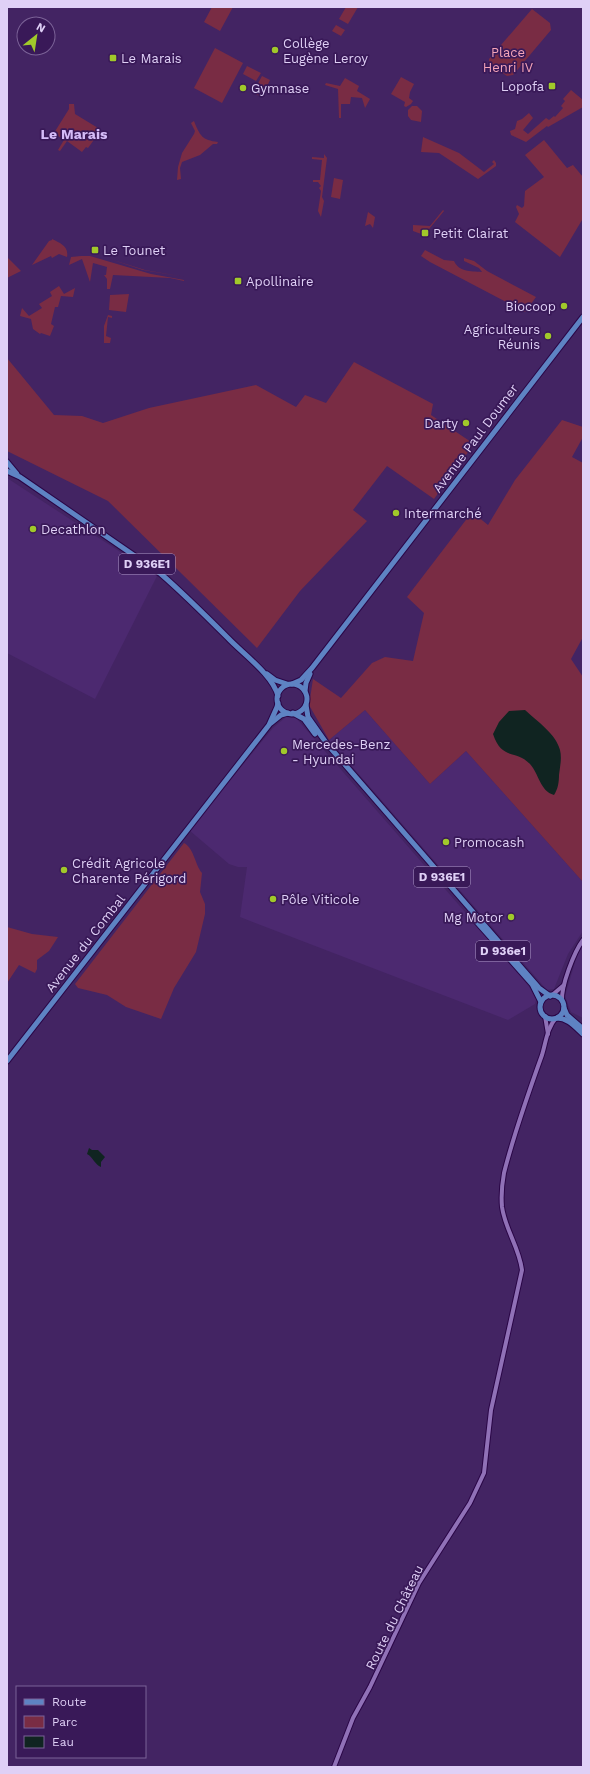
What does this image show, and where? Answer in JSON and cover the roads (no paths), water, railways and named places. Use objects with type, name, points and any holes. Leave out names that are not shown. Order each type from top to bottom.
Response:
[{"type":"main road","name":"Avenue Paul Doumer","points":[[312,668],[520,396],[583,317]]},
{"type":"main road","name":"D 936E1","points":[[7,462],[20,478]]},
{"type":"main road","name":"D 936E1","points":[[7,471],[20,478],[160,574],[178,589],[259,668],[272,684],[278,696]]},
{"type":"main road","name":"D 936E1","points":[[259,668],[275,680],[290,684]]},
{"type":"main road","points":[[269,725],[278,707],[278,696],[280,691],[290,684],[301,680],[312,668]]},
{"type":"main road","points":[[305,691],[306,683],[312,668]]},
{"type":"main road","points":[[269,725],[281,715],[301,711],[306,705],[307,696],[305,691],[300,686],[290,684]]},
{"type":"main road","points":[[278,702],[282,709],[291,713]]},
{"type":"main road","name":"D 936E1","points":[[306,705],[308,717],[327,744],[539,988],[551,996]]},
{"type":"main road","name":"D 936E1","points":[[291,713],[304,719],[334,758],[461,903]]},
{"type":"main road","name":"Avenue du Combal","points":[[7,1061],[269,725]]},
{"type":"main road","name":"D 936e1","points":[[461,903],[529,981],[536,990],[541,1002]]},
{"type":"main road","points":[[583,1029],[567,1015],[562,1001],[557,997],[551,996],[545,998],[541,1002],[540,1010],[545,1016],[550,1019],[564,1019],[570,1022],[583,1034]]},
{"type":"main road","points":[[556,1018],[562,1014],[564,1007]]},
{"type":"street","points":[[562,1001],[564,984],[575,953],[583,940]]},
{"type":"street","points":[[551,996],[564,984]]},
{"type":"street","points":[[545,1016],[548,1034]]},
{"type":"street","name":"Route du Château","points":[[334,1767],[353,1718],[370,1687],[419,1583],[478,1489],[484,1473],[491,1410],[522,1270],[520,1256],[505,1221],[502,1207],[504,1174],[527,1096],[548,1034],[556,1018]]},
{"type":"water","points":[[525,710],[550,733],[558,744],[561,759],[558,783],[554,795],[546,790],[530,764],[520,757],[510,754],[501,748],[493,734],[499,722],[509,711]]},
{"type":"water","points":[[89,1148],[92,1150],[98,1150],[105,1157],[101,1162],[101,1167],[97,1165],[87,1154]]},
{"type":"place","name":"Collège Eugène Leroy","points":[[275,50]]},
{"type":"place","name":"Le Marais","points":[[113,58]]},
{"type":"place","name":"Lopofa","points":[[552,86]]},
{"type":"place","name":"Gymnase","points":[[243,88]]},
{"type":"place","name":"Petit Clairat","points":[[425,233]]},
{"type":"place","name":"Le Tounet","points":[[95,250]]},
{"type":"place","name":"Apollinaire","points":[[238,281]]},
{"type":"place","name":"Biocoop","points":[[564,306]]},
{"type":"place","name":"Agriculteurs Réunis","points":[[548,336]]},
{"type":"place","name":"Darty","points":[[466,423]]},
{"type":"place","name":"Intermarché","points":[[396,513]]},
{"type":"place","name":"Decathlon","points":[[33,529]]},
{"type":"place","name":"Mercedes-Benz - Hyundai","points":[[284,751]]},
{"type":"place","name":"Promocash","points":[[446,842]]},
{"type":"place","name":"Crédit Agricole Charente Périgord","points":[[64,870]]},
{"type":"place","name":"Pôle Viticole","points":[[273,899]]},
{"type":"place","name":"Mg Motor","points":[[511,917]]},
{"type":"district","name":"Le Marais","points":[[74,134]]},
{"type":"park label","name":"Place Henri IV","points":[[508,60]]}]
